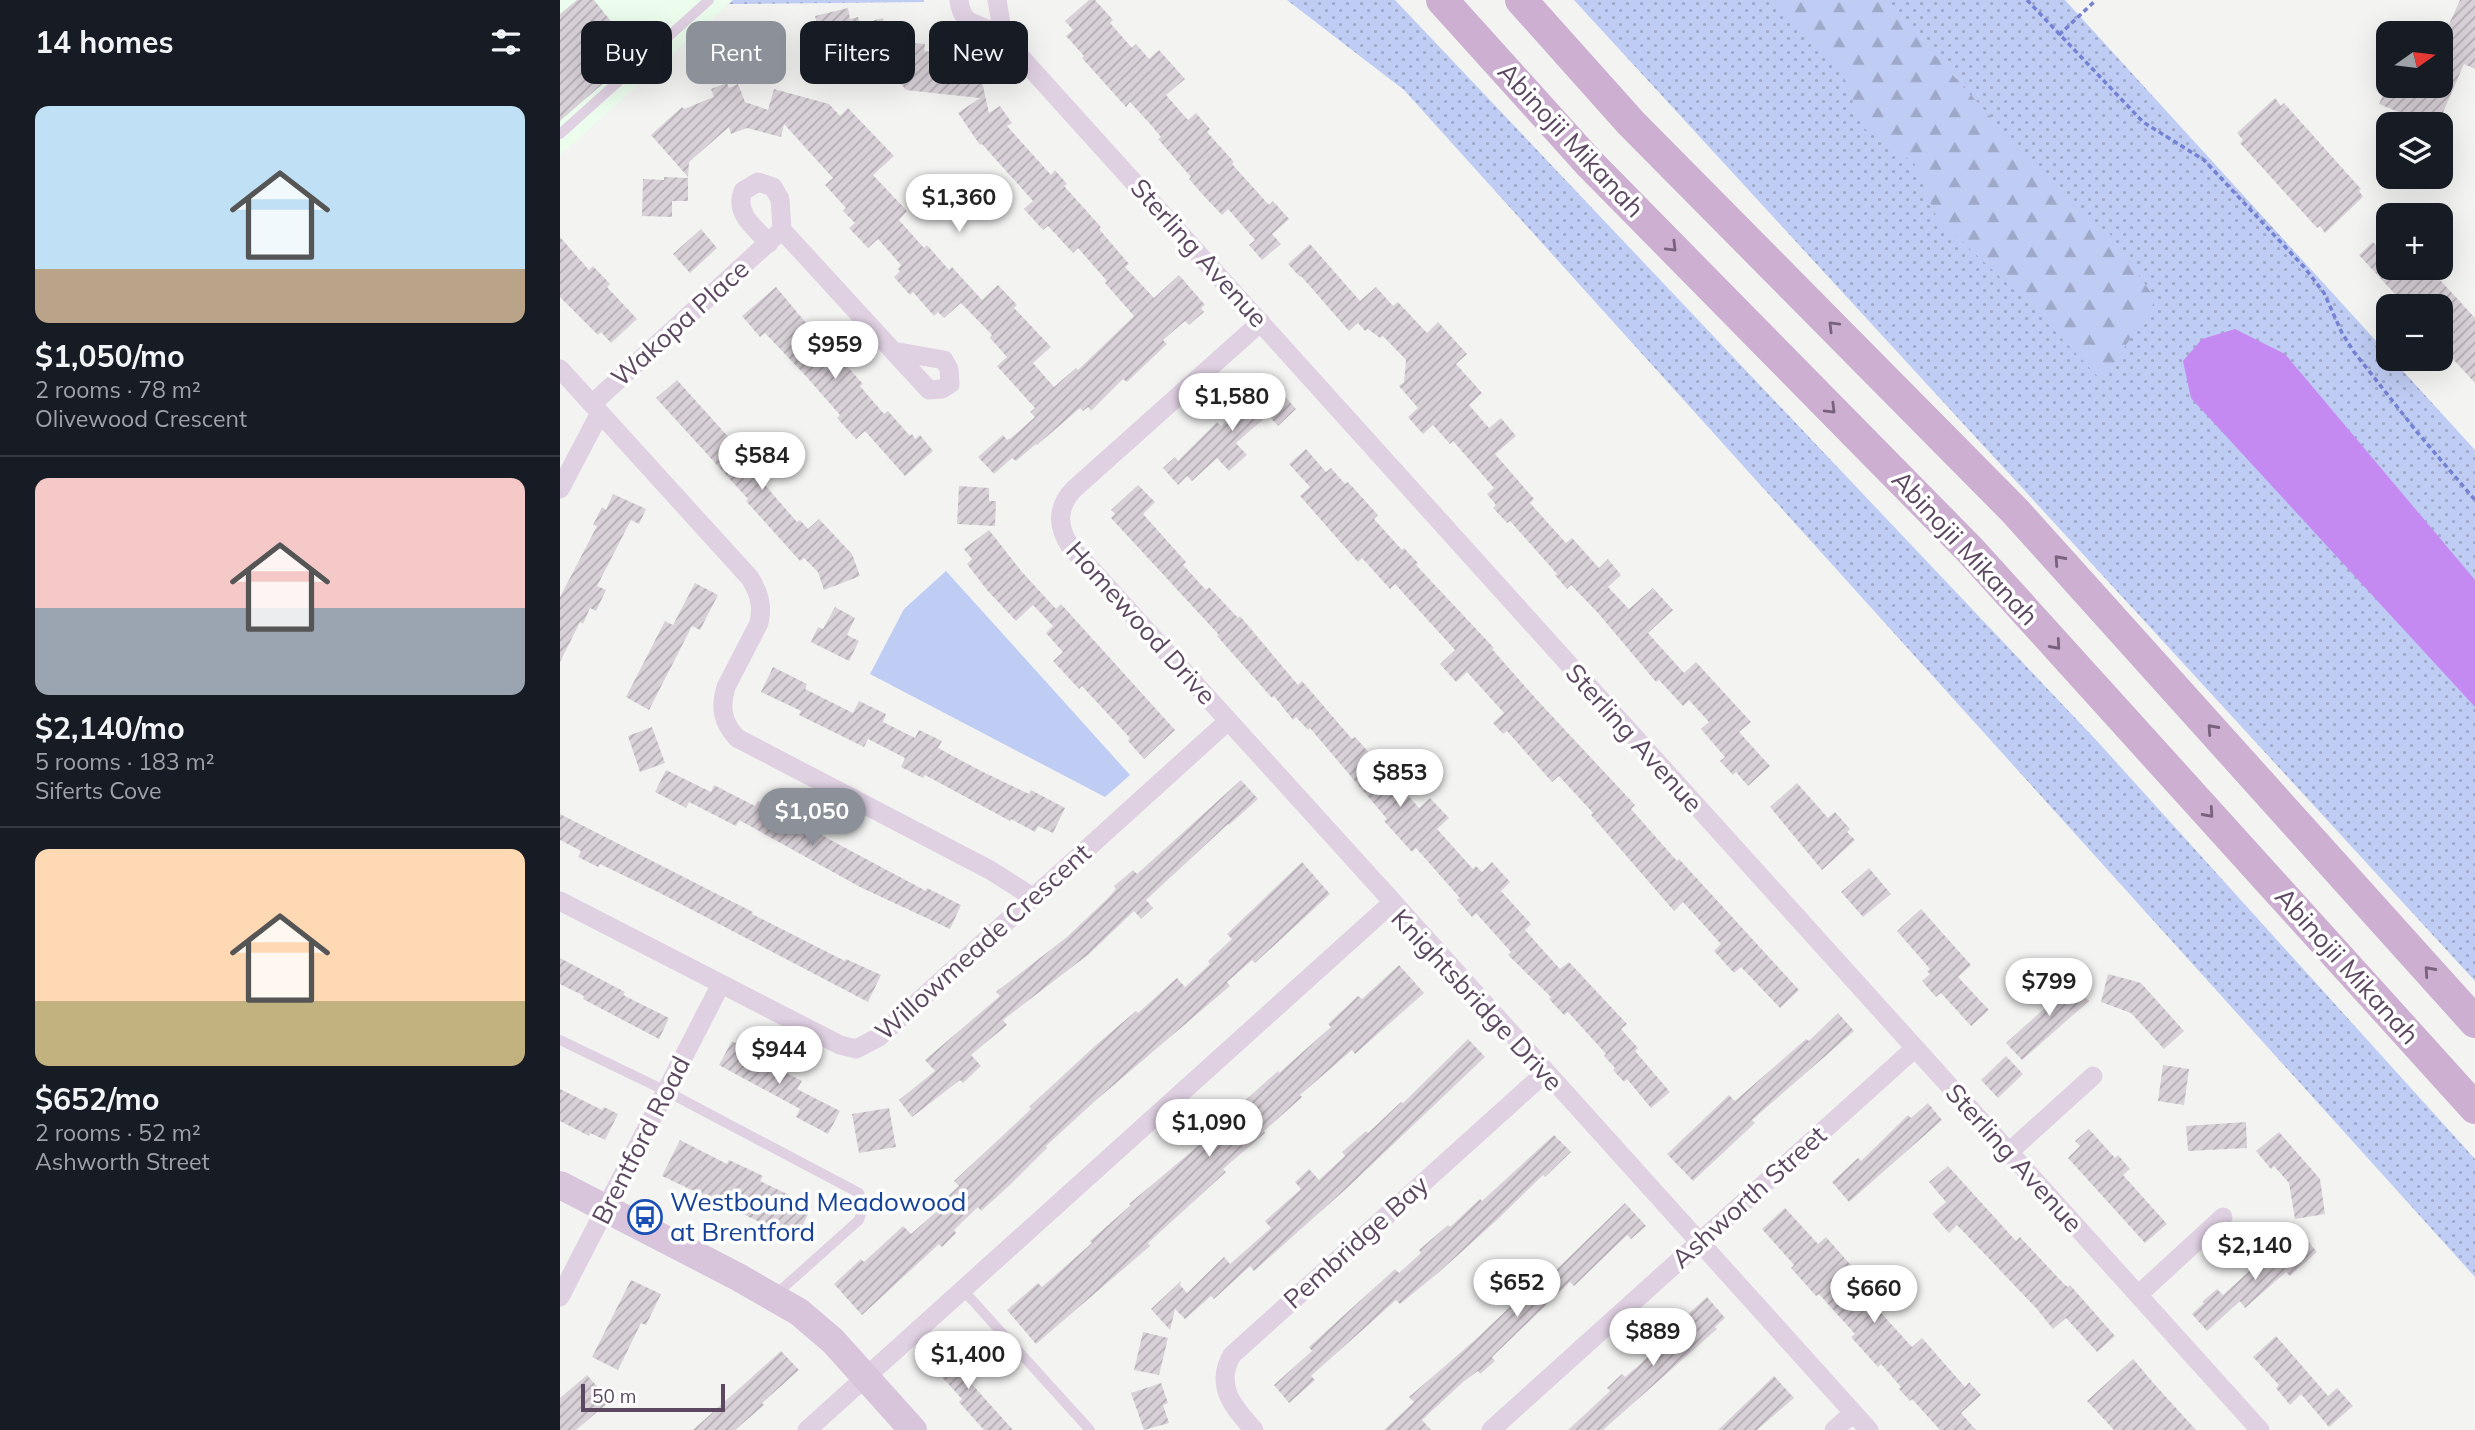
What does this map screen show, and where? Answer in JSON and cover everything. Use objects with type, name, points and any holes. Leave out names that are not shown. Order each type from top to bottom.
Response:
[{"type":"main road","name":"Abinojii Mikanah","points":[[1442,0],[1589,163],[1970,550],[2475,1108]]},
{"type":"main road","points":[[1521,0],[1632,123],[2015,511],[2475,1022]]},
{"type":"street","name":"Sterling Avenue","points":[[959,0],[960,10],[965,19],[970,21]]},
{"type":"street","name":"Sterling Avenue","points":[[997,0],[1001,21]]},
{"type":"street","name":"Sterling Avenue","points":[[1028,65],[2260,1430]]},
{"type":"street","name":"Wakopa Place","points":[[560,489],[596,409],[776,237],[893,351]]},
{"type":"street","name":"Homewood Drive","points":[[1261,322],[1074,489],[1067,497],[1060,514],[1064,536],[1070,546],[1393,902]]},
{"type":"street","points":[[560,369],[750,578],[760,599],[759,623],[726,687],[723,699],[723,717],[728,729],[737,738],[990,870],[1034,898]]},
{"type":"street","name":"Willowmeade Crescent","points":[[560,901],[840,1045],[856,1049],[879,1037],[1228,721]]},
{"type":"street","name":"Knightsbridge Drive","points":[[807,1430],[1393,902],[1869,1430]]},
{"type":"street","name":"Brentford Road","points":[[560,1297],[721,984]]},
{"type":"street","name":"Ashworth Street","points":[[1491,1430],[1915,1048]]},
{"type":"street","name":"Pembridge Bay","points":[[1254,1430],[1235,1409],[1227,1395],[1225,1374],[1232,1355],[1546,1072]]},
{"type":"street","points":[[2009,1152],[2092,1076]]},
{"type":"street","points":[[560,1185],[774,1296],[818,1328],[913,1430]]},
{"type":"street","points":[[2138,1295],[2223,1217]]},
{"type":"street","points":[[1834,1430],[1853,1413]]},
{"type":"lane","points":[[560,134],[709,0]]},
{"type":"lane","points":[[560,1040],[666,1091],[859,1193],[864,1206],[859,1220],[774,1296]]},
{"type":"lane","points":[[963,1290],[1090,1430]]},
{"type":"path","points":[[2026,0],[2143,122],[2204,160],[2304,267],[2324,293],[2354,352],[2475,500]]},
{"type":"path","points":[[2059,34],[2096,0]]},
{"type":"shaded area","points":[[560,0],[733,0],[710,21],[686,21],[686,42],[672,55],[672,21],[581,21],[581,84],[639,84],[560,155]]},
{"type":"shaded area","points":[[2235,329],[2285,354],[2475,580],[2475,707],[2191,398],[2183,361],[2202,339]]},
{"type":"green space","points":[[733,0],[924,0],[924,2],[729,4]]},
{"type":"green space","points":[[1287,0],[1395,0],[2097,741],[2475,1159],[2475,1277],[1404,90]]},
{"type":"green space","points":[[1574,0],[2065,0],[2376,341],[2376,371],[2403,371],[2475,450],[2475,981]]},
{"type":"green space","points":[[1772,0],[1885,0],[2083,219],[2110,234],[2156,300],[2102,381],[2032,307],[1937,218],[1914,163],[1862,127],[1840,66]]},
{"type":"green space","points":[[946,571],[1130,775],[1105,797],[870,674],[904,609]]},
{"type":"building","points":[[577,0],[594,0],[611,21],[581,21],[581,84],[603,84],[560,121],[560,14]]},
{"type":"building","points":[[1089,0],[1095,0],[1113,20],[1110,23],[1132,48],[1136,44],[1149,59],[1159,50],[1185,79],[1166,95],[1188,120],[1196,113],[1210,129],[1207,132],[1234,162],[1232,164],[1269,205],[1273,201],[1289,219],[1272,234],[1281,244],[1262,260],[1249,245],[1255,240],[1228,209],[1222,215],[1203,195],[1158,139],[1161,137],[1151,125],[1130,102],[1126,107],[1066,36],[1073,30],[1065,21]]},
{"type":"building","points":[[2460,0],[2475,0],[2475,69],[2464,64],[2454,87],[2454,21],[2450,21]]},
{"type":"building","points":[[848,8],[850,19],[858,17],[859,21],[816,21],[815,16]]},
{"type":"building","points":[[915,43],[925,44],[924,51],[929,52],[929,84],[982,84],[989,113],[1000,106],[1012,123],[1007,126],[1051,175],[1055,170],[1067,184],[1064,186],[1101,227],[1099,229],[1129,264],[1125,267],[1154,298],[1179,275],[1205,305],[1201,308],[1204,312],[1189,325],[1185,321],[1163,340],[1167,344],[1127,382],[1123,379],[1091,411],[1088,407],[1083,411],[1080,408],[1037,445],[1016,461],[1012,458],[994,474],[978,457],[1003,435],[1007,440],[1011,438],[1035,417],[1030,412],[1035,408],[997,366],[1007,357],[990,338],[992,335],[961,303],[944,318],[938,312],[934,316],[913,292],[910,295],[894,277],[900,271],[898,269],[901,265],[878,239],[868,248],[849,228],[855,223],[843,211],[846,208],[825,185],[833,178],[784,124],[781,137],[747,128],[731,134],[729,127],[689,162],[688,177],[651,135],[682,107],[684,109],[714,97],[711,89],[724,84],[729,88],[738,84],[745,102],[768,110],[774,89],[829,104],[840,116],[848,108],[894,156],[873,175],[907,211],[899,220],[924,248],[927,245],[949,270],[952,267],[982,300],[998,285],[1017,305],[1014,308],[1051,347],[1033,363],[1054,387],[1076,368],[1078,370],[1134,316],[1078,248],[1073,253],[1048,226],[1043,230],[1024,209],[1033,201],[982,144],[980,145],[958,113],[980,98],[906,90],[901,84],[915,84]]},
{"type":"building","points":[[2275,98],[2281,106],[2284,103],[2361,189],[2359,191],[2363,197],[2325,233],[2320,226],[2317,228],[2240,143],[2243,140],[2237,133]]},
{"type":"building","points":[[2382,98],[2449,98],[2443,112],[2399,112],[2379,104]]},
{"type":"building","points":[[664,177],[688,178],[688,201],[672,201],[672,217],[642,216],[643,179],[664,180]]},
{"type":"building","points":[[701,229],[717,248],[690,273],[673,254]]},
{"type":"building","points":[[560,237],[589,270],[593,266],[610,284],[607,287],[637,319],[611,343],[601,332],[598,335],[560,297]]},
{"type":"building","points":[[2373,242],[2376,245],[2376,273],[2359,255]]},
{"type":"building","points":[[1310,244],[1360,301],[1376,287],[1393,306],[1398,302],[1427,333],[1438,322],[1467,354],[1456,364],[1482,393],[1469,405],[1489,428],[1501,418],[1516,436],[1495,454],[1534,499],[1530,503],[1566,543],[1572,538],[1599,568],[1608,559],[1621,575],[1608,587],[1629,609],[1653,588],[1673,610],[1648,633],[1684,673],[1696,662],[1751,722],[1739,732],[1770,766],[1748,786],[1736,772],[1733,775],[1720,761],[1725,757],[1701,729],[1709,722],[1689,700],[1683,706],[1659,680],[1656,682],[1598,613],[1571,585],[1567,589],[1510,521],[1507,523],[1493,508],[1496,505],[1487,494],[1494,488],[1453,441],[1450,444],[1433,425],[1423,434],[1408,417],[1418,408],[1399,386],[1404,382],[1406,360],[1383,336],[1380,338],[1368,329],[1365,331],[1358,323],[1349,331],[1288,264]]},
{"type":"building","points":[[2382,280],[2440,280],[2453,294],[2395,294]]},
{"type":"building","points":[[776,287],[843,367],[845,364],[863,384],[860,386],[884,414],[888,411],[915,439],[920,435],[933,451],[905,476],[865,431],[856,439],[837,418],[840,415],[804,374],[765,333],[760,337],[742,316]]},
{"type":"building","points":[[2453,294],[2475,318],[2475,383],[2453,359]]},
{"type":"building","points":[[1266,375],[1296,409],[1278,426],[1268,415],[1236,443],[1247,455],[1229,471],[1217,458],[1192,481],[1187,476],[1178,485],[1163,468],[1175,457],[1178,461],[1217,422],[1221,426],[1256,392],[1253,388]]},
{"type":"building","points":[[677,380],[761,473],[757,476],[797,522],[800,520],[808,529],[819,519],[852,554],[860,576],[824,590],[818,572],[804,558],[800,561],[656,398]]},
{"type":"building","points":[[1306,449],[1326,472],[1331,468],[1345,484],[1348,482],[1378,515],[1374,519],[1402,550],[1404,548],[1418,563],[1416,565],[1635,805],[1631,809],[1677,861],[1679,859],[1799,990],[1780,1008],[1741,967],[1734,973],[1714,951],[1721,944],[1683,902],[1674,911],[1559,776],[1552,782],[1507,731],[1503,734],[1493,723],[1504,713],[1467,672],[1456,682],[1440,664],[1455,650],[1395,584],[1390,589],[1362,558],[1358,562],[1300,496],[1310,487],[1289,464]]},
{"type":"building","points":[[1138,485],[1155,502],[1143,514],[1186,562],[1183,565],[1206,590],[1209,587],[1238,618],[1240,616],[1298,685],[1302,681],[1352,739],[1355,737],[1381,766],[1393,755],[1408,771],[1396,782],[1419,808],[1430,798],[1449,818],[1437,829],[1473,869],[1476,866],[1482,872],[1492,862],[1510,882],[1501,891],[1531,924],[1525,930],[1560,969],[1569,962],[1627,1024],[1621,1029],[1638,1048],[1635,1051],[1670,1092],[1651,1108],[1627,1079],[1624,1082],[1604,1056],[1606,1054],[1568,1012],[1564,1015],[1549,999],[1551,997],[1508,955],[1511,952],[1476,913],[1472,917],[1457,900],[1460,898],[1416,848],[1412,852],[1384,821],[1387,819],[1310,728],[1308,730],[1296,717],[1293,720],[1274,696],[1272,698],[1217,636],[1219,635],[1111,518],[1115,514],[1111,510]]},
{"type":"building","points":[[959,486],[989,488],[989,501],[996,501],[995,526],[957,524]]},
{"type":"building","points":[[613,494],[646,509],[639,524],[631,520],[597,586],[606,590],[596,611],[590,608],[583,624],[580,622],[560,662],[560,597],[597,526],[593,525],[602,507],[606,510]]},
{"type":"building","points":[[989,530],[1056,609],[1061,604],[1175,730],[1144,759],[1128,741],[1130,738],[1082,686],[1079,689],[1053,661],[1063,652],[1046,633],[1053,626],[1033,605],[1016,621],[967,564],[972,559],[964,549]]},
{"type":"building","points":[[695,583],[718,595],[700,630],[692,626],[649,710],[626,697],[665,621],[673,625]]},
{"type":"building","points":[[835,607],[855,618],[847,635],[859,641],[849,661],[811,642],[818,627],[823,629]]},
{"type":"building","points":[[773,667],[807,684],[805,689],[853,713],[859,701],[886,714],[883,722],[915,738],[919,730],[942,741],[938,748],[1029,794],[1031,790],[1065,808],[1053,833],[1038,826],[1035,832],[925,775],[923,778],[901,767],[905,758],[868,739],[864,747],[799,715],[801,711],[761,692]]},
{"type":"building","points":[[652,727],[665,763],[640,772],[628,736]]},
{"type":"building","points":[[666,770],[711,792],[714,785],[755,806],[758,801],[926,891],[927,888],[961,905],[950,929],[860,887],[739,820],[736,826],[689,802],[686,808],[655,792]]},
{"type":"building","points":[[1241,780],[1258,799],[1146,900],[1153,908],[1141,919],[1134,911],[1089,954],[1003,1020],[1007,1025],[971,1055],[981,1066],[963,1083],[960,1080],[912,1117],[899,1100],[935,1071],[925,1060],[1000,996],[996,992],[1067,937],[1107,899],[1116,889],[1114,886],[1133,870],[1137,874]]},
{"type":"building","points":[[1797,783],[1828,818],[1835,812],[1850,829],[1847,832],[1855,840],[1822,870],[1770,807]]},
{"type":"building","points":[[560,814],[845,961],[846,959],[881,975],[868,1002],[658,892],[600,864],[598,867],[578,857],[581,851],[560,840]]},
{"type":"building","points":[[1302,862],[1330,894],[1255,963],[1252,960],[1227,982],[1230,986],[1095,1101],[1046,1146],[1010,1185],[981,1211],[978,1207],[954,1230],[956,1233],[942,1247],[939,1244],[862,1315],[834,1284],[861,1259],[864,1262],[903,1226],[911,1234],[936,1212],[934,1209],[959,1186],[954,1181],[1031,1109],[1029,1107],[1096,1045],[1136,1011],[1138,1013],[1177,978],[1185,987],[1232,939],[1227,934]]},
{"type":"building","points":[[1869,868],[1891,894],[1863,917],[1841,892]]},
{"type":"building","points":[[1921,909],[1971,965],[1958,977],[1989,1010],[1971,1026],[1941,993],[1936,997],[1922,981],[1930,974],[1927,971],[1930,969],[1897,931]]},
{"type":"building","points":[[560,958],[669,1018],[659,1039],[560,984]]},
{"type":"building","points":[[1399,965],[1424,993],[1355,1054],[1352,1050],[1300,1095],[1302,1097],[1264,1131],[1265,1133],[1223,1169],[1226,1172],[1148,1243],[1150,1246],[1036,1344],[1007,1310],[1038,1283],[1042,1287],[1092,1243],[1090,1241],[1131,1205],[1129,1204],[1210,1136],[1206,1131],[1278,1071],[1279,1073],[1331,1027],[1328,1024],[1358,996],[1362,999]]},
{"type":"building","points":[[2108,974],[2141,983],[2184,1031],[2164,1049],[2131,1013],[2101,1002]]},
{"type":"building","points":[[2069,978],[2089,1001],[2022,1060],[2006,1043],[2045,1008],[2040,1003]]},
{"type":"building","points":[[1838,1013],[1854,1031],[1752,1120],[1755,1123],[1693,1181],[1667,1154],[1729,1095],[1735,1101],[1806,1039],[1809,1041]]},
{"type":"building","points":[[1468,1039],[1485,1057],[1347,1188],[1254,1271],[1250,1266],[1214,1299],[1211,1296],[1185,1319],[1175,1309],[1170,1330],[1151,1309],[1181,1281],[1180,1285],[1187,1293],[1224,1257],[1230,1264],[1271,1228],[1265,1221],[1301,1189],[1295,1182],[1309,1169],[1319,1180],[1345,1156],[1342,1152],[1403,1103]]},
{"type":"building","points":[[732,1041],[760,1057],[759,1059],[802,1081],[797,1089],[840,1111],[828,1134],[796,1117],[800,1109],[719,1065]]},
{"type":"building","points":[[2006,1056],[2023,1074],[1998,1098],[1981,1080]]},
{"type":"building","points":[[2163,1065],[2189,1069],[2184,1105],[2158,1101]]},
{"type":"building","points":[[560,1089],[602,1110],[604,1107],[618,1114],[605,1140],[590,1133],[589,1136],[560,1121]]},
{"type":"building","points":[[1928,1103],[1942,1120],[1849,1202],[1832,1182],[1858,1158],[1861,1161],[1908,1115],[1911,1118]]},
{"type":"building","points":[[889,1108],[896,1147],[859,1153],[852,1114]]},
{"type":"building","points":[[2246,1122],[2247,1148],[2188,1151],[2186,1126]]},
{"type":"building","points":[[2089,1129],[2115,1158],[2118,1155],[2130,1169],[2123,1175],[2167,1224],[2145,1243],[2068,1158],[2080,1146],[2075,1141]]},
{"type":"building","points":[[2279,1132],[2320,1179],[2325,1214],[2295,1219],[2289,1183],[2274,1166],[2271,1169],[2256,1151]]},
{"type":"building","points":[[1554,1135],[1571,1152],[1438,1273],[1400,1304],[1396,1300],[1311,1376],[1315,1380],[1289,1403],[1274,1385],[1312,1351],[1309,1347],[1395,1269],[1399,1273],[1421,1253],[1419,1250],[1448,1225],[1450,1227],[1480,1199],[1482,1201]]},
{"type":"building","points":[[680,1140],[727,1164],[729,1160],[763,1176],[760,1181],[812,1206],[795,1241],[662,1176]]},
{"type":"building","points":[[1948,1166],[2016,1241],[2020,1237],[2063,1283],[2068,1287],[2070,1285],[2115,1336],[2097,1352],[2066,1318],[2053,1329],[1957,1225],[1949,1233],[1932,1214],[1946,1202],[1929,1182]]},
{"type":"building","points":[[1625,1203],[1646,1226],[1631,1239],[1627,1235],[1574,1286],[1570,1282],[1492,1357],[1495,1361],[1480,1374],[1478,1371],[1463,1382],[1422,1420],[1431,1430],[1384,1430],[1414,1402],[1409,1397],[1475,1340],[1549,1270],[1553,1273]]},
{"type":"building","points":[[1785,1208],[1818,1244],[1826,1237],[1856,1271],[1862,1266],[1886,1293],[1873,1304],[1912,1347],[1922,1338],[1965,1387],[1969,1382],[1981,1395],[1961,1413],[1976,1430],[1940,1430],[1912,1399],[1910,1401],[1899,1389],[1901,1387],[1881,1364],[1878,1367],[1851,1337],[1855,1334],[1819,1294],[1816,1296],[1791,1268],[1794,1265],[1762,1229]]},
{"type":"building","points":[[2300,1232],[2317,1252],[2290,1276],[2286,1272],[2245,1308],[2240,1301],[2207,1331],[2192,1314],[2204,1303],[2202,1302],[2217,1289],[2223,1295],[2255,1266],[2259,1270]]},
{"type":"building","points":[[631,1280],[661,1294],[646,1325],[641,1323],[618,1370],[592,1357]]},
{"type":"building","points":[[1707,1297],[1725,1318],[1715,1327],[1717,1329],[1603,1430],[1568,1430],[1610,1391],[1607,1388],[1622,1374],[1625,1377],[1683,1325],[1679,1322]]},
{"type":"building","points":[[1143,1332],[1168,1338],[1159,1375],[1134,1370]]},
{"type":"building","points":[[2276,1336],[2328,1396],[2337,1388],[2353,1406],[2329,1427],[2301,1394],[2290,1405],[2276,1388],[2279,1385],[2253,1357]]},
{"type":"building","points":[[949,1347],[975,1375],[969,1381],[1013,1430],[984,1430],[959,1402],[962,1399],[930,1364]]},
{"type":"building","points":[[781,1351],[799,1370],[762,1403],[764,1405],[735,1430],[693,1430]]},
{"type":"building","points":[[2133,1359],[2196,1430],[2114,1430],[2087,1401]]},
{"type":"building","points":[[587,1375],[610,1401],[576,1430],[560,1430],[560,1398]]},
{"type":"building","points":[[1774,1376],[1794,1398],[1757,1430],[1718,1430]]},
{"type":"building","points":[[1161,1383],[1168,1403],[1163,1405],[1169,1423],[1144,1430],[1131,1393]]},
{"type":"place","name":"Westbound Meadowood at Brentford","points":[[645,1217]]}]
